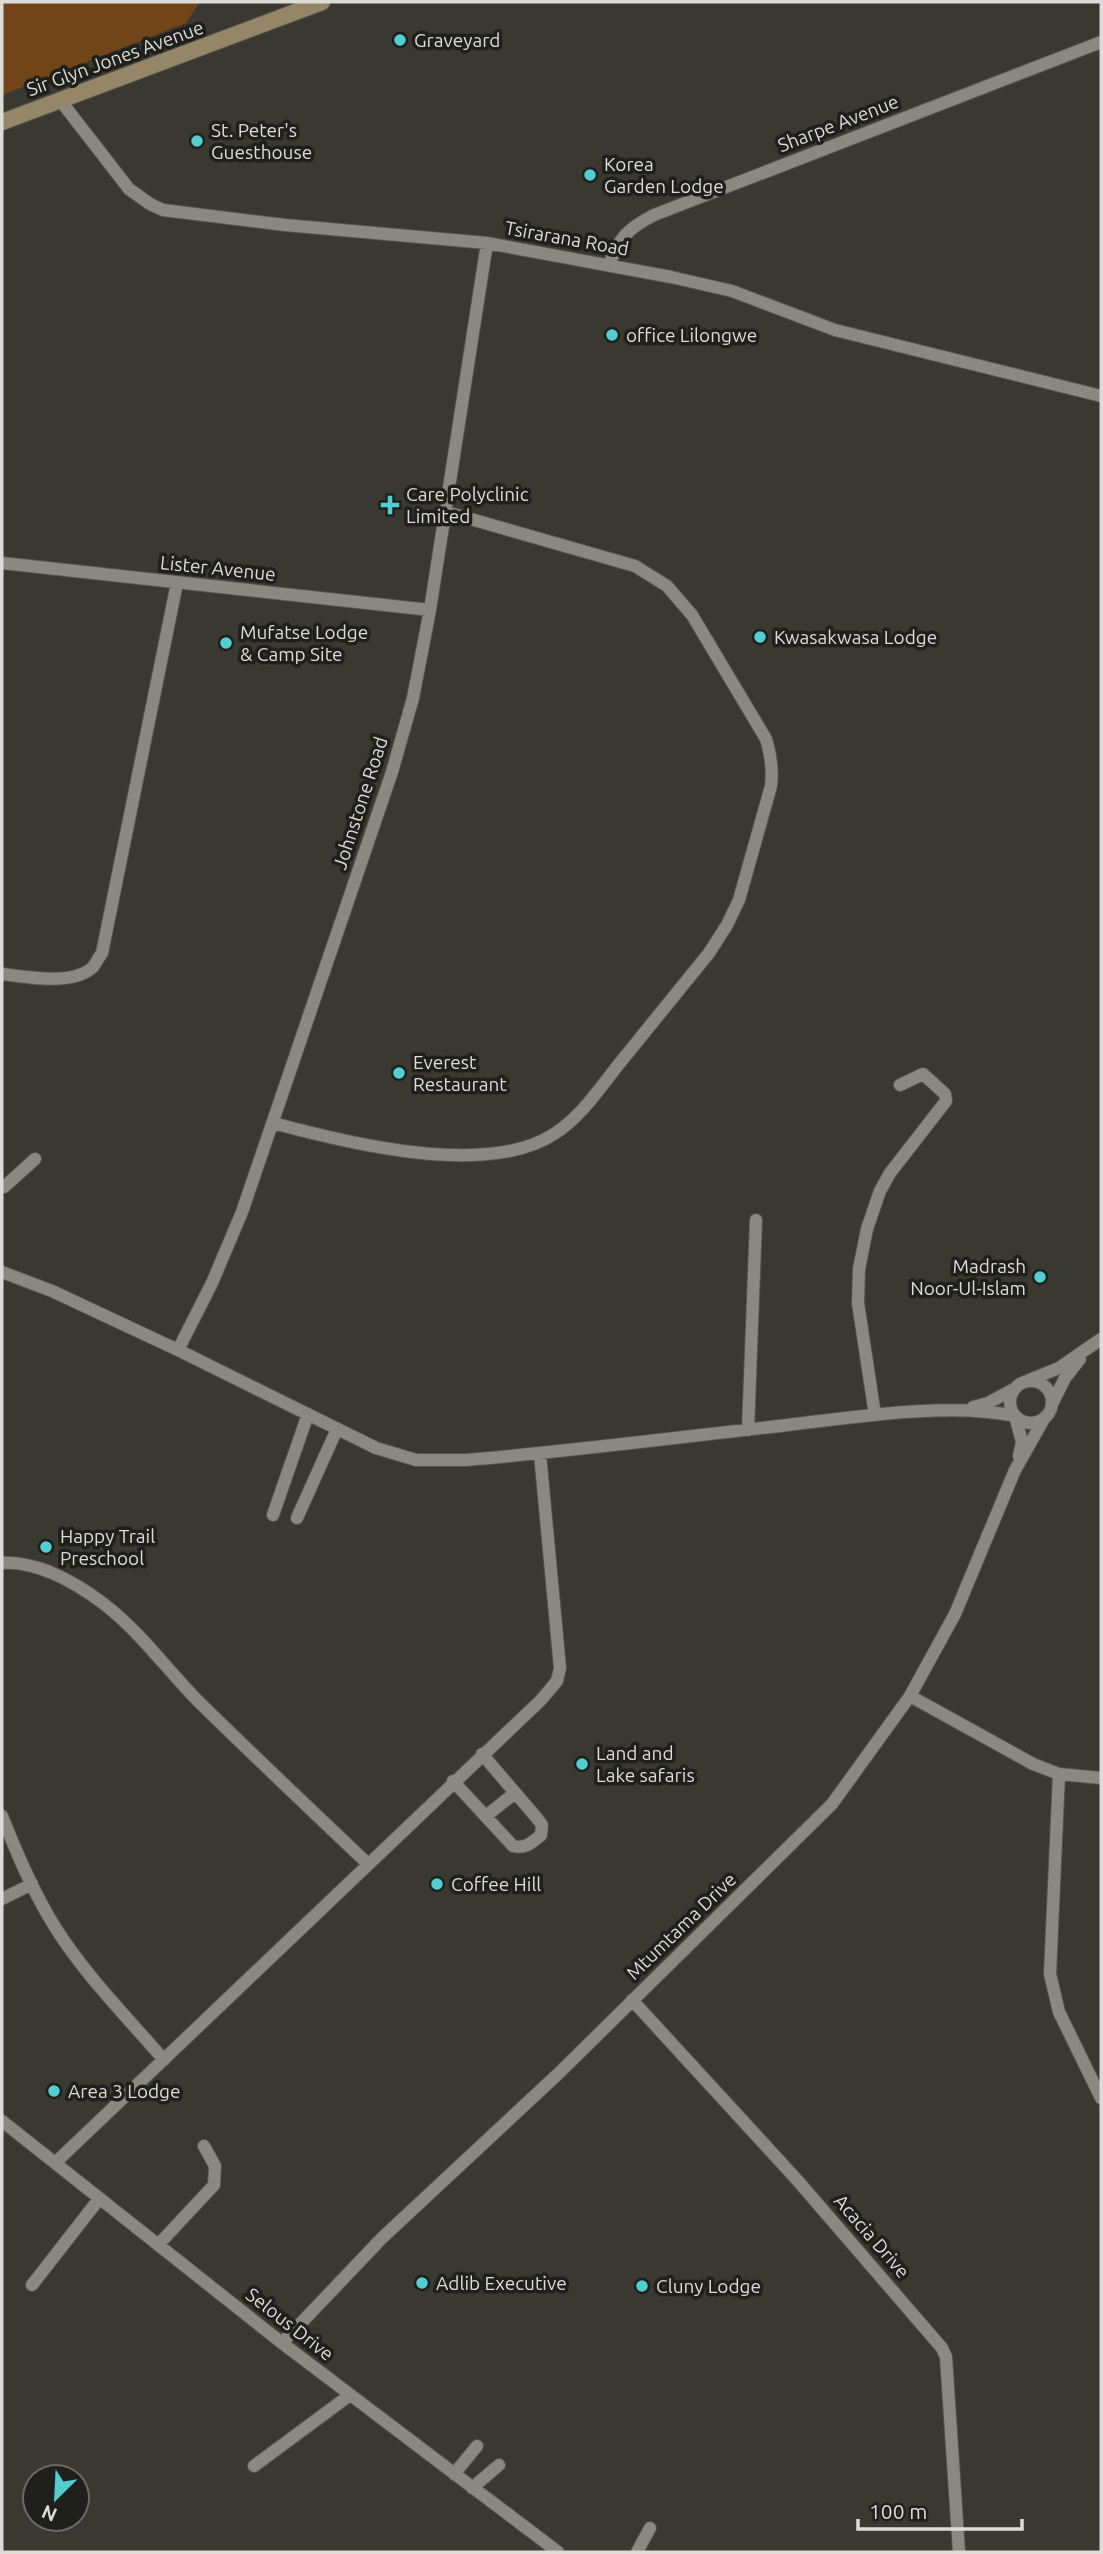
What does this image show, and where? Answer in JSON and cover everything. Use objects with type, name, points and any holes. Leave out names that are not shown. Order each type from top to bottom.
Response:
[{"type":"main road","name":"Sir Glyn Jones Avenue","points":[[2,122],[163,64],[322,2]]},
{"type":"street","name":"Sharpe Avenue","points":[[609,265],[623,236],[638,223],[654,215],[1101,42]]},
{"type":"street","name":"Tsirarana Road","points":[[60,100],[129,189],[163,210],[285,225],[487,243],[702,283],[732,291],[835,330],[1101,396]]},
{"type":"street","name":"Johnstone Road","points":[[178,1350],[228,1246],[274,1123],[399,748],[413,698],[446,512],[487,243]]},
{"type":"street","points":[[274,1123],[310,1133],[409,1151],[459,1155],[507,1153],[546,1139],[579,1113],[709,953],[727,925],[747,878],[771,786],[773,771],[770,754],[766,739],[680,599],[667,586],[635,566],[446,512]]},
{"type":"street","name":"Lister Avenue","points":[[2,563],[430,610]]},
{"type":"street","points":[[2,974],[44,979],[79,975],[92,967],[102,953],[177,583]]},
{"type":"street","points":[[876,1415],[861,1336],[858,1303],[859,1269],[867,1230],[890,1173],[946,1101],[945,1094],[923,1074],[900,1085]]},
{"type":"street","points":[[4,1187],[35,1159]]},
{"type":"street","points":[[748,1430],[756,1220]]},
{"type":"street","points":[[2,1272],[52,1291],[178,1350],[376,1448],[416,1460],[466,1460],[540,1454],[876,1415],[990,1412],[1015,1416],[1033,1423],[1045,1417]]},
{"type":"street","points":[[959,1411],[988,1404],[1026,1381],[1059,1367],[1101,1339]]},
{"type":"street","points":[[1016,1470],[1065,1378],[1087,1350]]},
{"type":"street","points":[[1026,1381],[1042,1384],[1048,1389],[1052,1404]]},
{"type":"street","points":[[1014,1389],[1009,1403],[1022,1442],[1016,1470]]},
{"type":"street","points":[[273,1516],[308,1414]]},
{"type":"street","points":[[297,1518],[337,1429]]},
{"type":"street","points":[[55,2162],[557,1681],[561,1668],[540,1454]]},
{"type":"street","name":"Mtumtama Drive","points":[[282,2343],[382,2238],[559,2073],[832,1804],[910,1696],[955,1614],[1016,1470]]},
{"type":"street","points":[[2,1563],[30,1565],[63,1580],[102,1603],[367,1863]]},
{"type":"street","points":[[910,1696],[1033,1764],[1059,1774],[1101,1778]]},
{"type":"street","points":[[453,1781],[513,1846],[528,1846],[541,1835],[542,1825],[482,1754]]},
{"type":"street","points":[[1059,1774],[1050,1974],[1059,2012],[1101,2098]]},
{"type":"street","points":[[486,1816],[515,1793]]},
{"type":"street","points":[[2,1816],[54,1926],[73,1954],[164,2060]]},
{"type":"street","points":[[2,1899],[32,1884]]},
{"type":"street","name":"Acacia Drive","points":[[632,2000],[798,2181],[943,2348],[946,2357],[959,2552]]},
{"type":"street","name":"Selous Drive","points":[[2,2121],[282,2343],[558,2552]]},
{"type":"street","points":[[158,2245],[214,2185],[215,2166],[204,2146]]},
{"type":"street","points":[[32,2285],[100,2199]]},
{"type":"street","points":[[254,2466],[350,2395]]},
{"type":"street","points":[[454,2474],[477,2446]]},
{"type":"street","points":[[472,2488],[499,2465]]},
{"type":"street","points":[[637,2552],[650,2528]]},
{"type":"shaded area","points":[[2,2],[200,2],[186,23],[2,95]]},
{"type":"place","name":"Graveyard","points":[[400,40]]},
{"type":"place","name":"St. Peter's Guesthouse","points":[[197,141]]},
{"type":"place","name":"Korea Garden Lodge","points":[[590,175]]},
{"type":"place","name":"office Lilongwe","points":[[612,335]]},
{"type":"place","name":"Care Polyclinic Limited","points":[[390,505]]},
{"type":"place","name":"Kwasakwasa Lodge","points":[[760,637]]},
{"type":"place","name":"Mufatse Lodge & Camp Site","points":[[226,643]]},
{"type":"place","name":"Everest Restaurant","points":[[399,1073]]},
{"type":"place","name":"Madrash Noor-Ul-Islam","points":[[1040,1277]]},
{"type":"place","name":"Happy Trail Preschool","points":[[46,1547]]},
{"type":"place","name":"Land and Lake safaris","points":[[582,1764]]},
{"type":"place","name":"Coffee Hill","points":[[437,1884]]},
{"type":"place","name":"Area 3 Lodge","points":[[54,2091]]},
{"type":"place","name":"Adlib Executive","points":[[422,2283]]},
{"type":"place","name":"Cluny Lodge","points":[[642,2286]]}]
